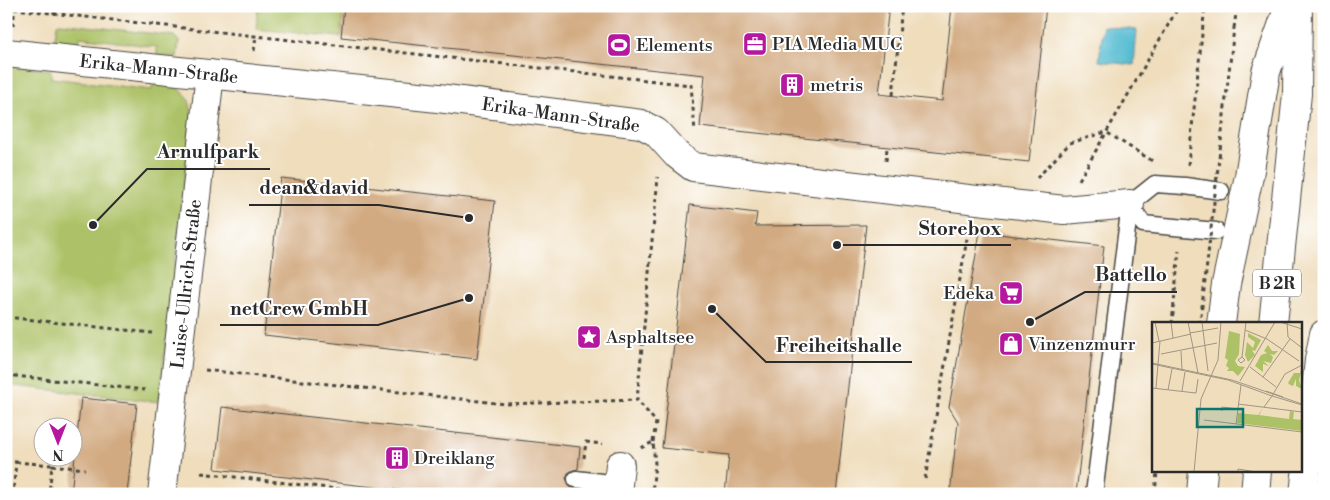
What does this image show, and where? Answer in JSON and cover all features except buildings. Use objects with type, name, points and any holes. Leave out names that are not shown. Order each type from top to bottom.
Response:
[{"type":"main road","points":[[1221,322],[1226,284],[1248,176],[1266,72],[1288,6]]},
{"type":"main road","name":"B 2R","points":[[1273,322],[1297,94],[1298,6]]},
{"type":"main road","name":"Erika-Mann-Straße","points":[[6,53],[438,98],[641,124],[656,132],[676,154],[693,168],[1064,210],[1130,204]]},
{"type":"main road","name":"Luise-Ullrich-Straße","points":[[162,494],[210,74]]},
{"type":"main road","points":[[1304,494],[1319,360],[1324,334]]},
{"type":"main road","points":[[1201,494],[1204,472]]},
{"type":"main road","points":[[1255,494],[1257,472]]},
{"type":"lane","points":[[1094,494],[1130,204],[1155,184],[1185,186],[1221,192]]},
{"type":"lane","points":[[1130,204],[1143,224],[1216,231]]},
{"type":"lane","points":[[576,480],[619,481]]},
{"type":"path","points":[[33,12],[34,6]]},
{"type":"path","points":[[54,6],[54,14]]},
{"type":"path","points":[[893,96],[902,6]]},
{"type":"path","points":[[1064,210],[1085,168],[1179,6]]},
{"type":"path","points":[[1185,186],[1205,6]]},
{"type":"path","points":[[1200,322],[1237,6]]},
{"type":"path","points":[[1106,132],[1178,177],[1185,186]]},
{"type":"path","points":[[653,442],[656,422],[638,400],[658,176]]},
{"type":"path","points":[[925,480],[974,200]]},
{"type":"path","points":[[1172,322],[1181,227]]},
{"type":"path","points":[[6,317],[180,336]]},
{"type":"path","points":[[6,375],[175,380],[505,404],[638,400]]},
{"type":"path","points":[[6,461],[32,463]]},
{"type":"path","points":[[13,494],[16,462]]},
{"type":"path","points":[[49,494],[52,468]]},
{"type":"path","points":[[77,468],[85,469]]},
{"type":"path","points":[[1155,494],[1157,472]]},
{"type":"path","points":[[202,473],[380,494]]},
{"type":"green space","points":[[258,6],[344,6],[341,37],[256,29]]},
{"type":"green space","points":[[57,24],[174,36],[179,41],[177,57],[157,56],[157,47],[80,37],[78,46],[54,44]]},
{"type":"green space","points":[[6,65],[51,70],[51,78],[152,90],[153,80],[180,90],[188,99],[192,115],[159,402],[6,385]]},
{"type":"water","points":[[1103,26],[1137,30],[1134,65],[1099,61]]},
{"type":"place","name":"PIA Media MUC","points":[[755,44]]},
{"type":"place","name":"Elements","points":[[619,45]]},
{"type":"place","name":"metris","points":[[792,85]]},
{"type":"place","name":"dean&david","points":[[469,218]]},
{"type":"place","name":"Arnulfpark","points":[[93,225]]},
{"type":"place","name":"Storebox","points":[[837,245]]},
{"type":"place","name":"Edeka","points":[[1011,293]]},
{"type":"place","name":"netCrew GmbH","points":[[469,298]]},
{"type":"place","name":"Freiheitshalle","points":[[712,309]]},
{"type":"place","name":"Battello","points":[[1030,322]]},
{"type":"place","name":"Asphaltsee","points":[[589,337]]},
{"type":"place","name":"Vinzenzmurr","points":[[1011,344]]},
{"type":"place","name":"Dreiklang","points":[[397,458]]}]
